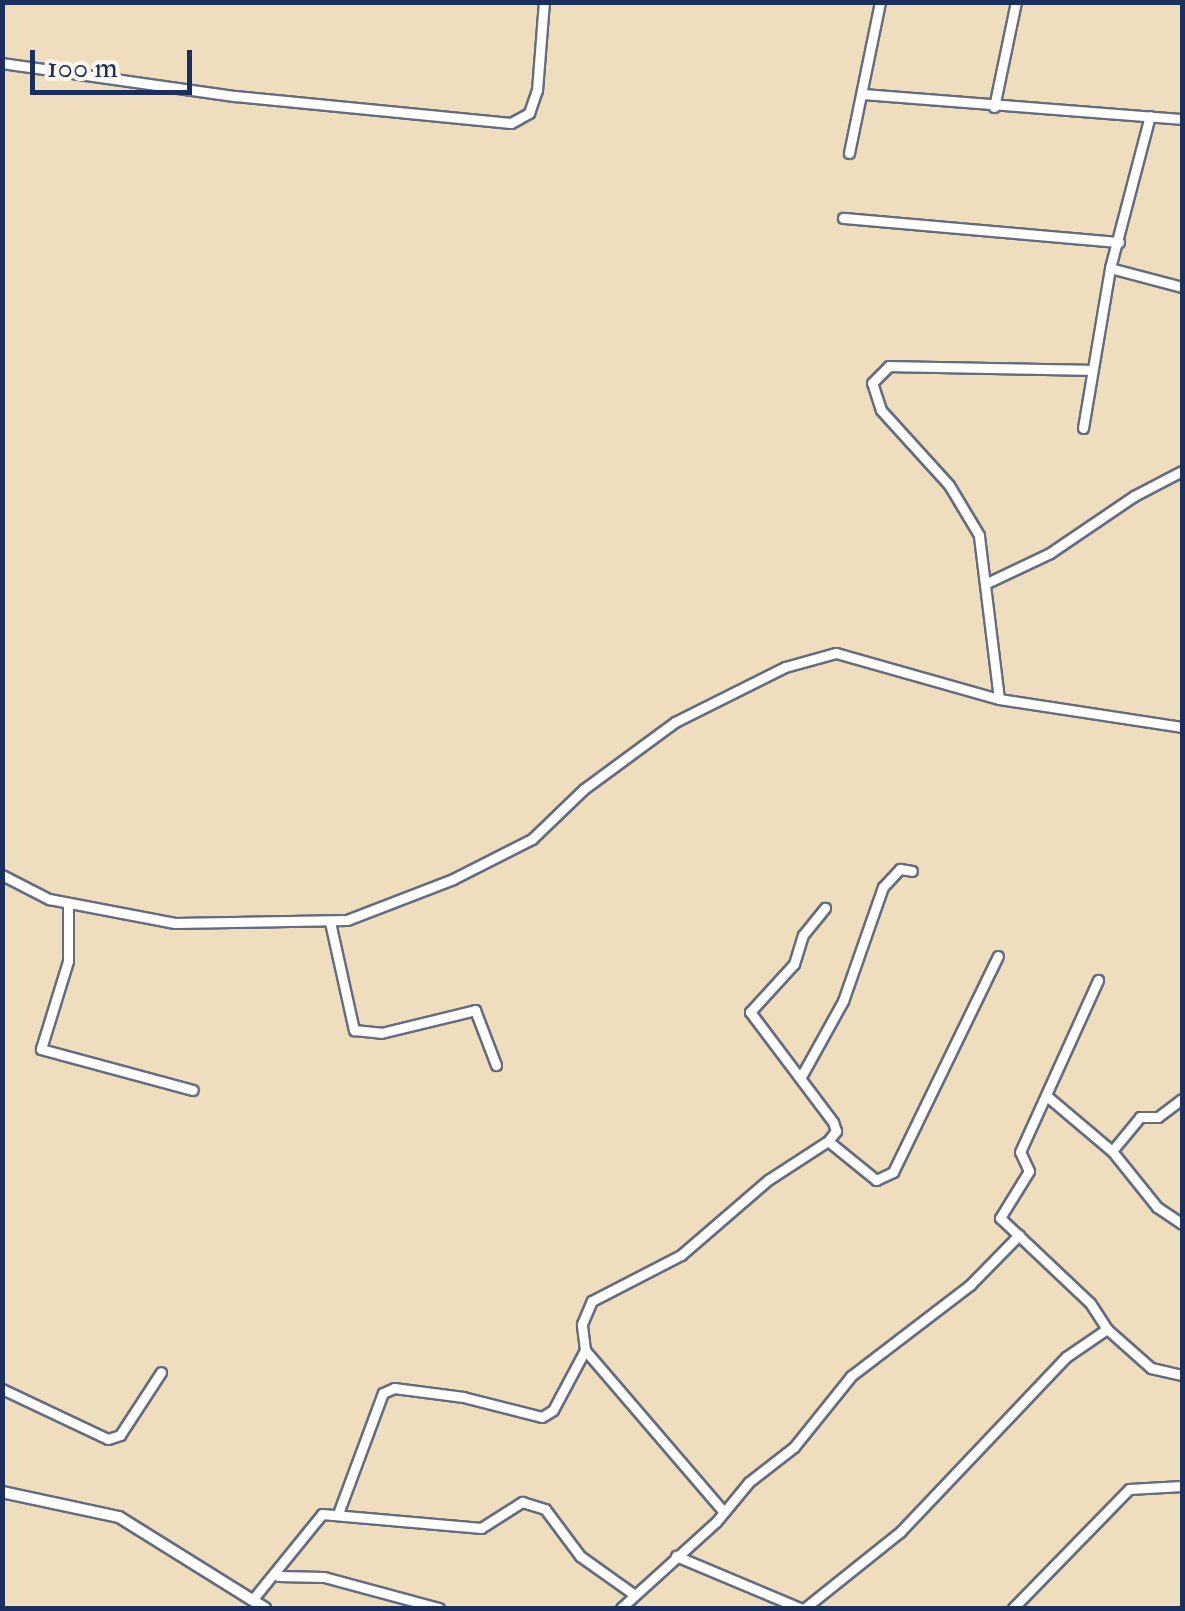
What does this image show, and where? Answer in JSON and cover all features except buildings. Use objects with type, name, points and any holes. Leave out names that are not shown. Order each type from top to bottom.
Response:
[{"type":"street","points":[[2,63],[234,96],[511,123],[529,113],[537,90],[544,2]]},
{"type":"street","points":[[850,153],[880,2]]},
{"type":"street","points":[[994,106],[1016,2]]},
{"type":"street","points":[[864,94],[1182,119]]},
{"type":"street","points":[[1083,428],[1110,268],[1150,116]]},
{"type":"street","points":[[843,218],[1118,242]]},
{"type":"street","points":[[1110,268],[1182,287]]},
{"type":"street","points":[[999,699],[989,582],[973,521],[881,410],[873,392],[876,374],[890,366],[926,365],[1092,370]]},
{"type":"street","points":[[989,582],[1050,553],[1134,496],[1182,472]]},
{"type":"street","points":[[2,875],[68,904],[174,923],[330,922],[453,879],[532,840],[584,789],[674,722],[785,667],[836,654],[999,699],[1182,727]]},
{"type":"street","points":[[802,1076],[842,1001],[883,886],[900,870],[912,871]]},
{"type":"street","points":[[68,904],[68,961],[41,1049],[193,1090]]},
{"type":"street","points":[[724,1512],[585,1350],[582,1324],[602,1291],[681,1254],[768,1180],[828,1142],[836,1130],[802,1076],[750,1012],[794,964],[803,935],[825,908]]},
{"type":"street","points":[[330,922],[354,1030],[381,1033],[475,1010],[496,1065]]},
{"type":"street","points":[[828,1142],[876,1180],[886,1180],[998,956]]},
{"type":"street","points":[[1098,980],[1048,1098],[1020,1152],[1029,1171],[1000,1213],[1090,1303],[1107,1328],[1151,1368],[1182,1375]]},
{"type":"street","points":[[1048,1098],[1112,1151],[1157,1207],[1182,1224]]},
{"type":"street","points":[[1112,1151],[1140,1117],[1158,1117],[1182,1099]]},
{"type":"street","points":[[622,1608],[632,1592],[794,1447],[850,1376],[970,1285],[1019,1235]]},
{"type":"street","points":[[676,1556],[802,1608],[824,1604],[984,1449],[1066,1357],[1107,1328]]},
{"type":"street","points":[[339,1511],[383,1393],[394,1388],[463,1397],[542,1417],[553,1410],[585,1350]]},
{"type":"street","points":[[2,1389],[108,1439],[120,1436],[160,1372]]},
{"type":"street","points":[[1013,1608],[1129,1489],[1182,1486]]},
{"type":"street","points":[[2,1492],[119,1517],[265,1608]]},
{"type":"street","points":[[253,1599],[278,1576],[315,1521],[339,1511],[481,1528],[514,1503],[534,1503],[580,1556],[632,1592]]},
{"type":"street","points":[[278,1576],[324,1577],[438,1608]]}]
